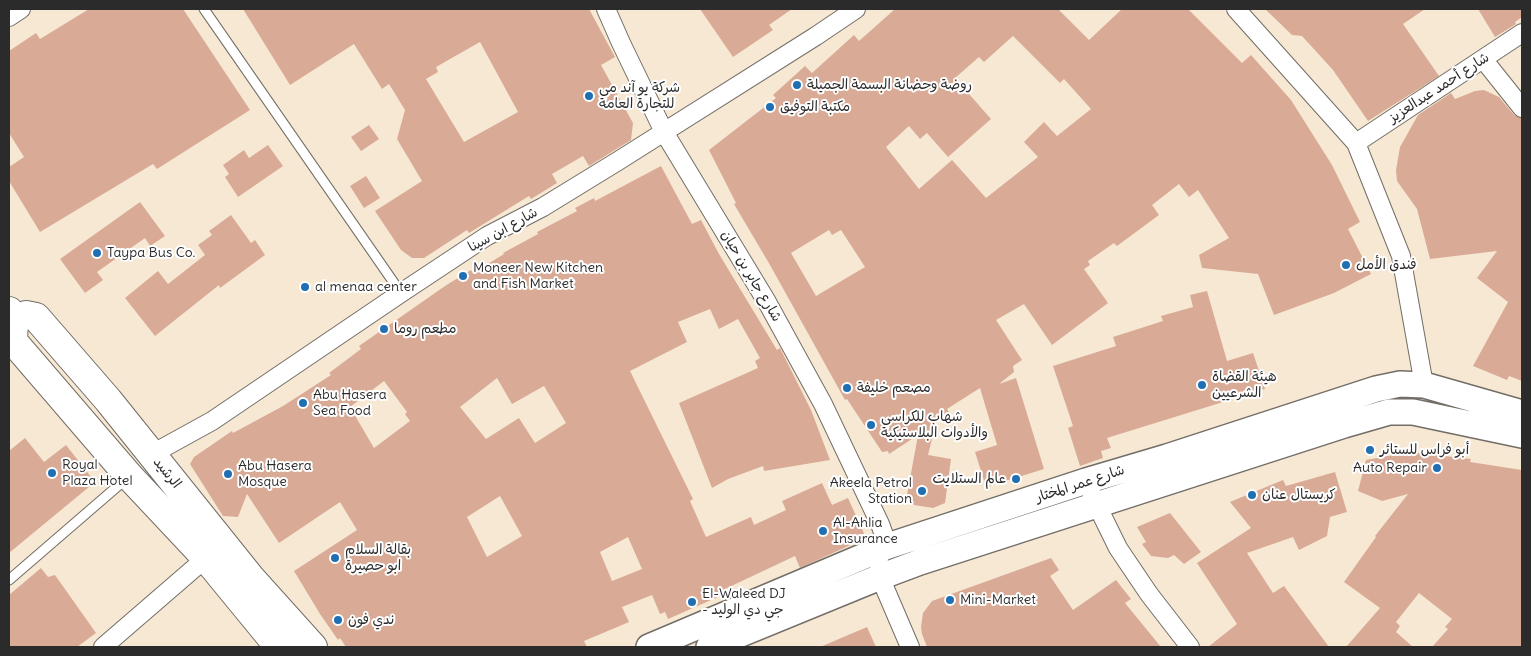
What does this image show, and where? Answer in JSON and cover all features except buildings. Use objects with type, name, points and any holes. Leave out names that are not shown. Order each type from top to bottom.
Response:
[{"type":"main road","name":"الرشيد","points":[[279,647],[206,558],[130,476],[13,341],[11,318],[26,315],[36,317],[108,400],[250,576],[313,647]]},
{"type":"main road","name":"شارع عمر المختار","points":[[649,647],[883,548],[1376,389],[1400,384],[1424,384],[1522,413]]},
{"type":"main road","name":"شارع عمر المختار","points":[[709,647],[880,577],[1344,425],[1389,412],[1413,412],[1522,435]]},
{"type":"street","points":[[9,17],[21,9]]},
{"type":"street","name":"شارع جابر بن حيان","points":[[606,9],[664,132],[767,302],[823,404],[880,524],[883,548],[880,577],[910,647]]},
{"type":"street","name":"شارع ابن سينا","points":[[152,454],[212,421],[487,236],[543,207],[856,9]]},
{"type":"street","points":[[1236,9],[1356,143],[1401,256],[1424,384]]},
{"type":"street","name":"شارع أحمد عبدالعزيز","points":[[1356,143],[1522,33]]},
{"type":"street","points":[[1482,59],[1522,108]]},
{"type":"street","points":[[1086,481],[1118,548],[1149,594],[1190,647]]},
{"type":"street","points":[[104,647],[206,558]]},
{"type":"lane","points":[[204,9],[401,293]]},
{"type":"lane","points":[[9,580],[130,476]]},
{"type":"place","name":"روضة وحضانة البسمة الجميلة","points":[[797,85]]},
{"type":"place","name":"شركة يو آند مي للتجارة العامة","points":[[589,96]]},
{"type":"place","name":"مكتبة التوفيق","points":[[770,107]]},
{"type":"place","name":"Taypa Bus Co.","points":[[97,253]]},
{"type":"place","name":"فندق الأمل","points":[[1346,265]]},
{"type":"place","name":"Moneer New Kitchen and Fish Market","points":[[463,276]]},
{"type":"place","name":"al menaa center","points":[[305,287]]},
{"type":"place","name":"مطعم روما","points":[[384,329]]},
{"type":"place","name":"هيئة القضاة الشرعيين","points":[[1202,385]]},
{"type":"place","name":"مصعم خليفة","points":[[847,388]]},
{"type":"place","name":"Abu Hasera Sea Food","points":[[303,403]]},
{"type":"place","name":"شهاب للكراسي والأدوات البلاستيكية","points":[[871,425]]},
{"type":"place","name":"أبو فراس للستائر","points":[[1370,450]]},
{"type":"place","name":"Auto Repair","points":[[1437,468]]},
{"type":"place","name":"Royal Plaza Hotel","points":[[52,473]]},
{"type":"place","name":"Abu Hasera Mosque","points":[[228,474]]},
{"type":"place","name":"عالم الستلايت","points":[[1016,479]]},
{"type":"place","name":"Akeela Petrol Station","points":[[922,491]]},
{"type":"place","name":"كريستال عنان","points":[[1252,495]]},
{"type":"place","name":"Al-Ahlia Insurance","points":[[823,531]]},
{"type":"place","name":"بقالة السلام ابو حصيرة","points":[[335,558]]},
{"type":"place","name":"Mini-Market","points":[[950,600]]},
{"type":"place","name":"El-Waleed DJ - جي دي الوليد","points":[[692,602]]},
{"type":"place","name":"ندي فون","points":[[338,620]]}]
